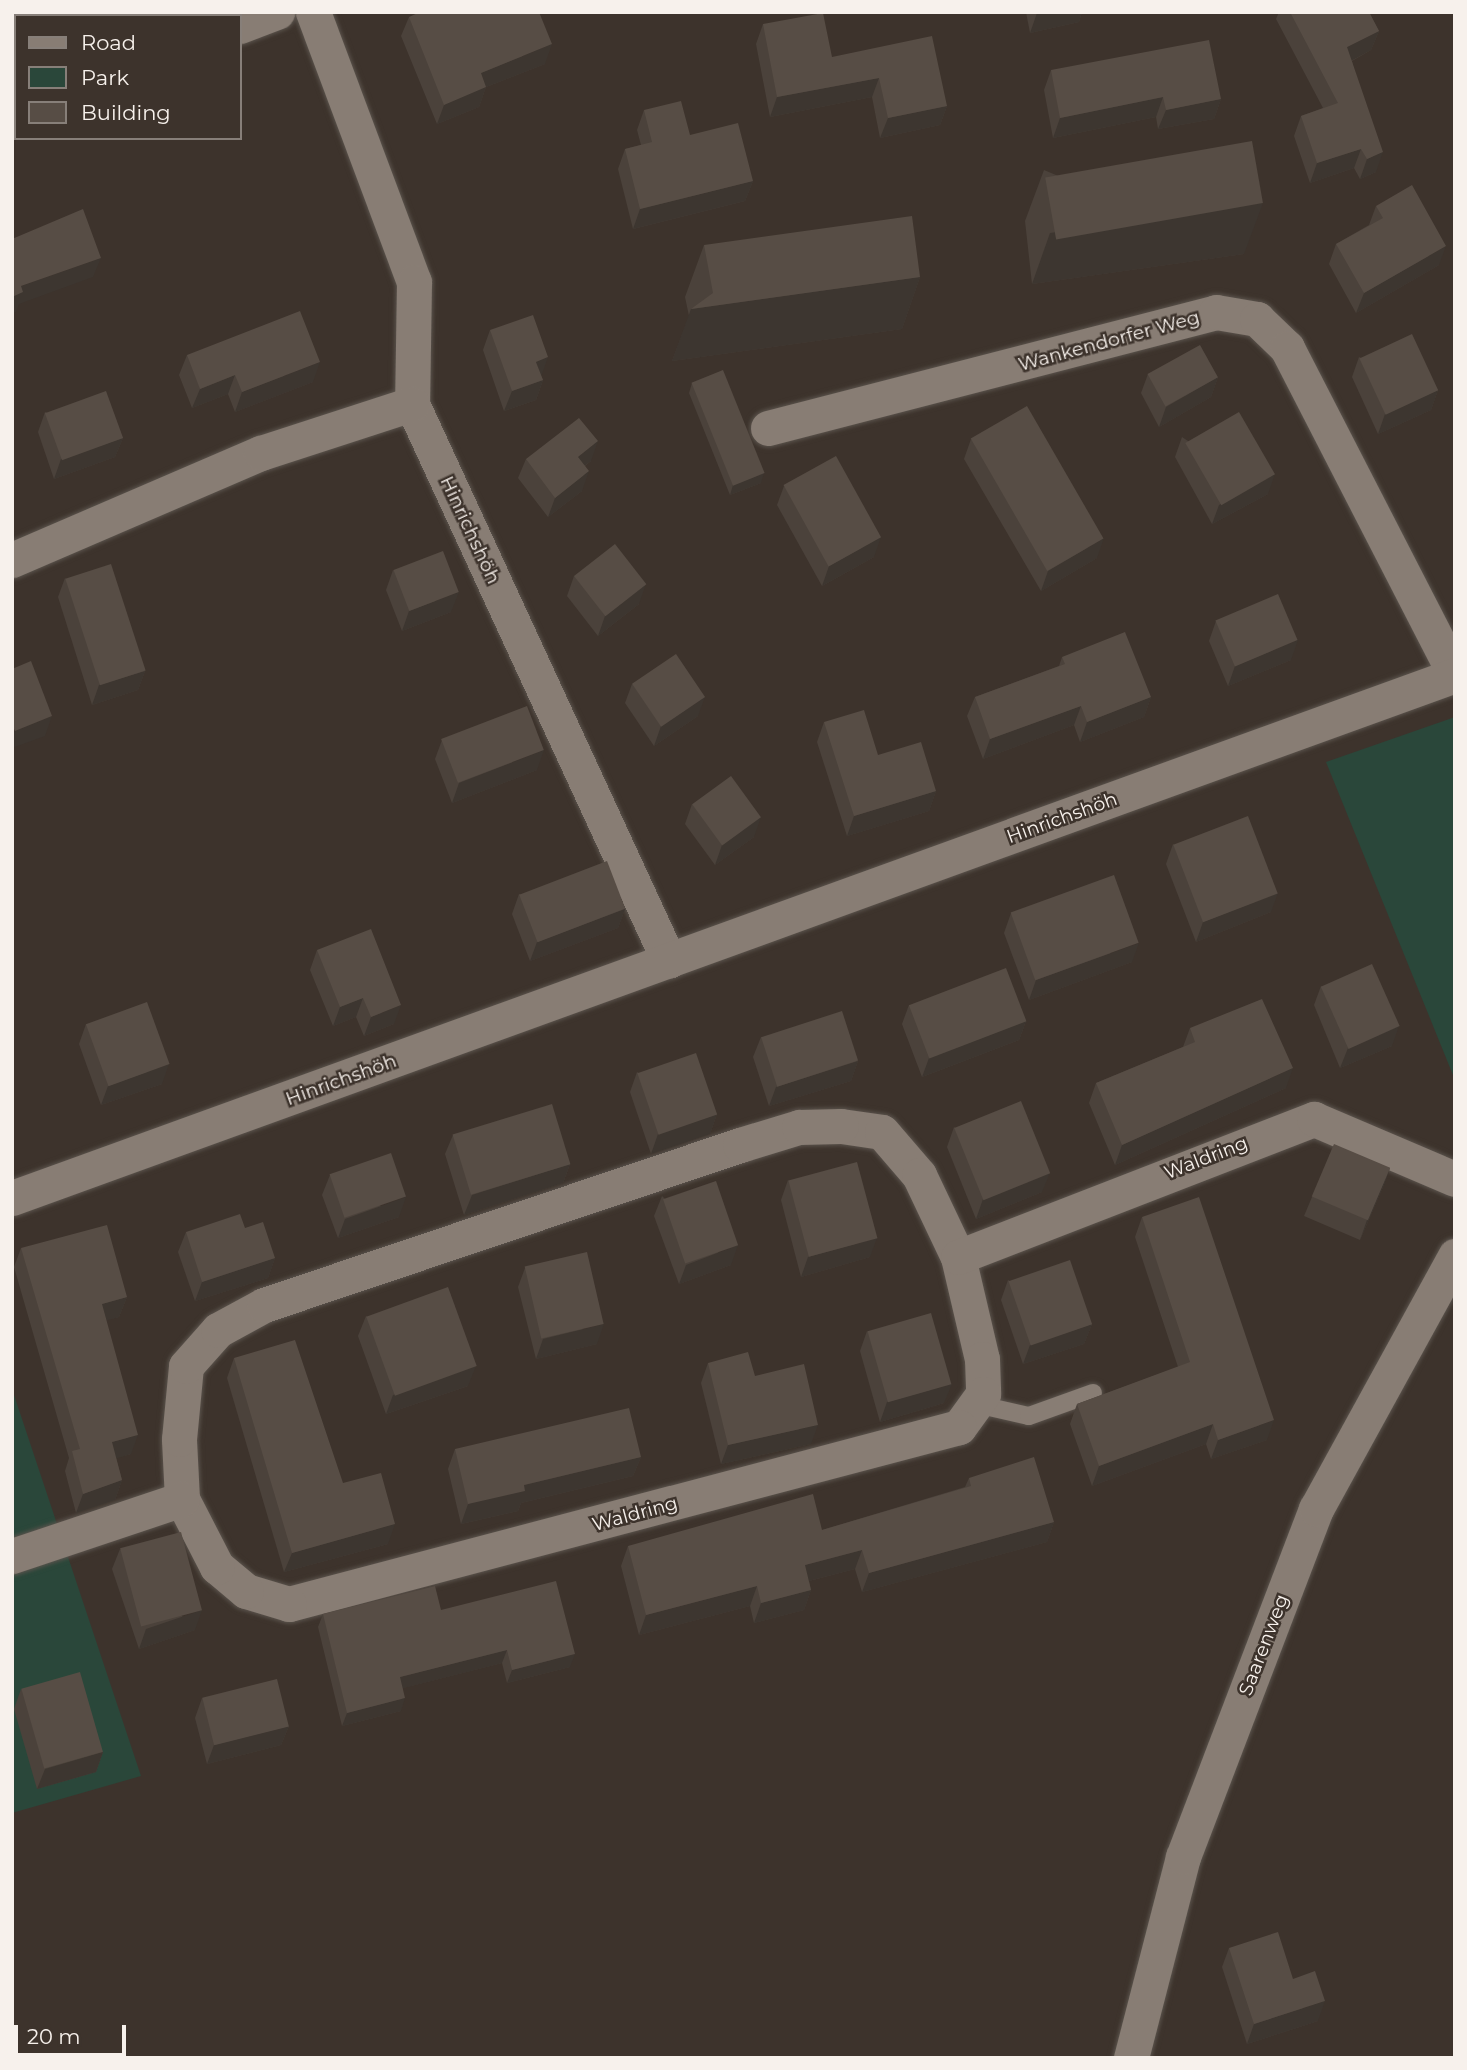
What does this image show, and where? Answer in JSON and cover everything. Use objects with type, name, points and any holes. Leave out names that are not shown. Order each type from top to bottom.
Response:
[{"type":"street","points":[[242,25],[277,12]]},
{"type":"street","name":"Hinrichshöh","points":[[313,12],[414,282],[412,404],[669,961]]},
{"type":"street","name":"Wankendorfer Weg","points":[[768,428],[1216,312],[1257,318],[1287,348],[1455,675]]},
{"type":"street","points":[[12,560],[261,453],[412,404]]},
{"type":"street","name":"Hinrichshöh","points":[[12,1198],[1455,675]]},
{"type":"street","name":"Waldring","points":[[958,1257],[1314,1119],[1455,1180]]},
{"type":"street","name":"Waldring","points":[[799,1127],[883,1132],[919,1175],[958,1257],[982,1359],[983,1394],[959,1427],[289,1604],[246,1591],[217,1567],[183,1499],[179,1439],[186,1366],[218,1330],[264,1305],[751,1141],[799,1127]]},
{"type":"street","name":"Saarenweg","points":[[1131,2058],[1183,1857],[1315,1509],[1455,1256]]},
{"type":"street","points":[[12,1556],[183,1499]]},
{"type":"lane","points":[[976,1404],[1029,1416],[1093,1392]]},
{"type":"green space","points":[[12,12],[226,12],[14,14],[12,92]]},
{"type":"green space","points":[[1455,717],[1455,1080],[1326,762]]},
{"type":"green space","points":[[12,1389],[141,1776],[12,1813]]},
{"type":"building","points":[[420,12],[539,12],[552,44],[481,73],[486,87],[444,105],[409,17]]},
{"type":"building","points":[[1290,12],[1369,12],[1379,31],[1347,47],[1383,152],[1367,159],[1361,149],[1317,163],[1301,116],[1338,103]]},
{"type":"building","points":[[823,13],[832,57],[932,36],[947,106],[888,118],[879,78],[777,97],[763,24]]},
{"type":"building","points":[[1209,40],[1221,99],[1166,110],[1163,97],[1060,118],[1051,70]]},
{"type":"building","points":[[681,101],[690,135],[738,123],[753,181],[640,209],[625,149],[652,142],[644,110]]},
{"type":"building","points":[[1252,141],[1263,203],[1056,240],[1045,177]]},
{"type":"building","points":[[1412,185],[1446,246],[1364,293],[1336,244],[1383,218],[1376,206]]},
{"type":"building","points":[[83,209],[101,258],[21,286],[23,292],[12,297],[12,239]]},
{"type":"building","points":[[912,216],[920,277],[691,309],[713,293],[704,245]]},
{"type":"building","points":[[300,311],[320,362],[242,392],[235,375],[200,389],[187,355]]},
{"type":"building","points":[[533,315],[548,357],[536,362],[543,380],[512,391],[490,330]]},
{"type":"building","points":[[1412,334],[1438,390],[1386,415],[1359,359]]},
{"type":"building","points":[[1200,345],[1218,377],[1165,406],[1148,374]]},
{"type":"building","points":[[723,370],[765,473],[733,486],[691,383]]},
{"type":"building","points":[[106,391],[123,438],[62,460],[45,413]]},
{"type":"building","points":[[1027,406],[1104,539],[1047,571],[971,438]]},
{"type":"building","points":[[1239,412],[1275,474],[1221,505],[1185,443]]},
{"type":"building","points":[[579,418],[598,441],[578,457],[589,471],[555,498],[526,459]]},
{"type":"building","points":[[836,456],[881,537],[829,566],[784,485]]},
{"type":"building","points":[[615,544],[646,584],[605,616],[574,576]]},
{"type":"building","points":[[443,551],[459,592],[409,611],[394,570]]},
{"type":"building","points":[[111,564],[146,671],[100,685],[65,579]]},
{"type":"building","points":[[1278,594],[1298,640],[1235,667],[1215,621]]},
{"type":"building","points":[[1125,632],[1151,697],[1087,722],[1081,706],[990,739],[975,697],[1065,664],[1062,657]]},
{"type":"building","points":[[676,654],[705,697],[661,727],[632,684]]},
{"type":"building","points":[[31,661],[52,716],[15,731],[12,725],[12,669]]},
{"type":"building","points":[[527,706],[544,750],[458,783],[441,739]]},
{"type":"building","points":[[864,710],[878,755],[921,742],[936,791],[854,816],[824,722]]},
{"type":"building","points":[[731,776],[761,817],[722,845],[692,804]]},
{"type":"building","points":[[1248,816],[1278,893],[1203,922],[1173,845]]},
{"type":"building","points":[[607,861],[625,909],[538,942],[519,895]]},
{"type":"building","points":[[1114,875],[1139,943],[1035,980],[1011,913]]},
{"type":"building","points":[[371,929],[401,1005],[371,1017],[363,998],[340,1007],[317,950]]},
{"type":"building","points":[[1372,964],[1400,1026],[1348,1049],[1321,987]]},
{"type":"building","points":[[1006,968],[1026,1021],[929,1058],[909,1005]]},
{"type":"building","points":[[1262,999],[1293,1068],[1122,1145],[1096,1083],[1195,1042],[1190,1028]]},
{"type":"building","points":[[147,1002],[170,1064],[108,1086],[86,1024]]},
{"type":"building","points":[[842,1011],[858,1060],[777,1087],[761,1037]]},
{"type":"building","points":[[696,1053],[717,1114],[659,1135],[637,1073]]},
{"type":"building","points":[[1021,1101],[1050,1173],[983,1200],[954,1128]]},
{"type":"building","points":[[552,1104],[570,1164],[471,1195],[453,1134]]},
{"type":"building","points":[[1334,1144],[1390,1168],[1368,1220],[1312,1196]]},
{"type":"building","points":[[391,1153],[406,1196],[345,1218],[330,1174]]},
{"type":"building","points":[[857,1162],[877,1238],[809,1257],[788,1180]]},
{"type":"building","points":[[716,1181],[738,1245],[685,1264],[663,1199]]},
{"type":"building","points":[[1199,1197],[1274,1420],[1218,1440],[1213,1424],[1099,1466],[1077,1404],[1190,1362],[1142,1217]]},
{"type":"building","points":[[240,1214],[245,1228],[263,1222],[275,1258],[202,1282],[186,1232]]},
{"type":"building","points":[[107,1225],[127,1297],[102,1304],[138,1435],[112,1442],[122,1480],[83,1494],[72,1451],[80,1449],[21,1248]]},
{"type":"building","points":[[587,1252],[604,1324],[541,1339],[525,1266]]},
{"type":"building","points":[[1070,1260],[1092,1324],[1031,1345],[1009,1281]]},
{"type":"building","points":[[448,1287],[477,1366],[395,1396],[366,1317]]},
{"type":"building","points":[[931,1313],[951,1384],[888,1402],[868,1331]]},
{"type":"building","points":[[295,1340],[343,1483],[381,1473],[395,1524],[292,1553],[234,1358]]},
{"type":"building","points":[[748,1352],[755,1376],[804,1364],[818,1425],[728,1445],[708,1363]]},
{"type":"building","points":[[629,1408],[641,1457],[524,1485],[525,1491],[468,1504],[455,1449]]},
{"type":"building","points":[[1034,1457],[1054,1522],[869,1573],[862,1550],[805,1565],[811,1590],[761,1603],[757,1586],[646,1615],[628,1546],[813,1494],[822,1530],[971,1486],[969,1478]]},
{"type":"building","points":[[181,1532],[202,1610],[141,1627],[120,1548]]},
{"type":"building","points":[[556,1581],[575,1654],[512,1670],[507,1650],[400,1677],[405,1698],[347,1713],[323,1614],[435,1586],[441,1610]]},
{"type":"building","points":[[80,1672],[103,1752],[44,1769],[21,1689]]},
{"type":"building","points":[[277,1679],[289,1727],[214,1745],[202,1698]]},
{"type":"building","points":[[1278,1932],[1293,1979],[1315,1971],[1325,2001],[1254,2024],[1229,1948]]}]
